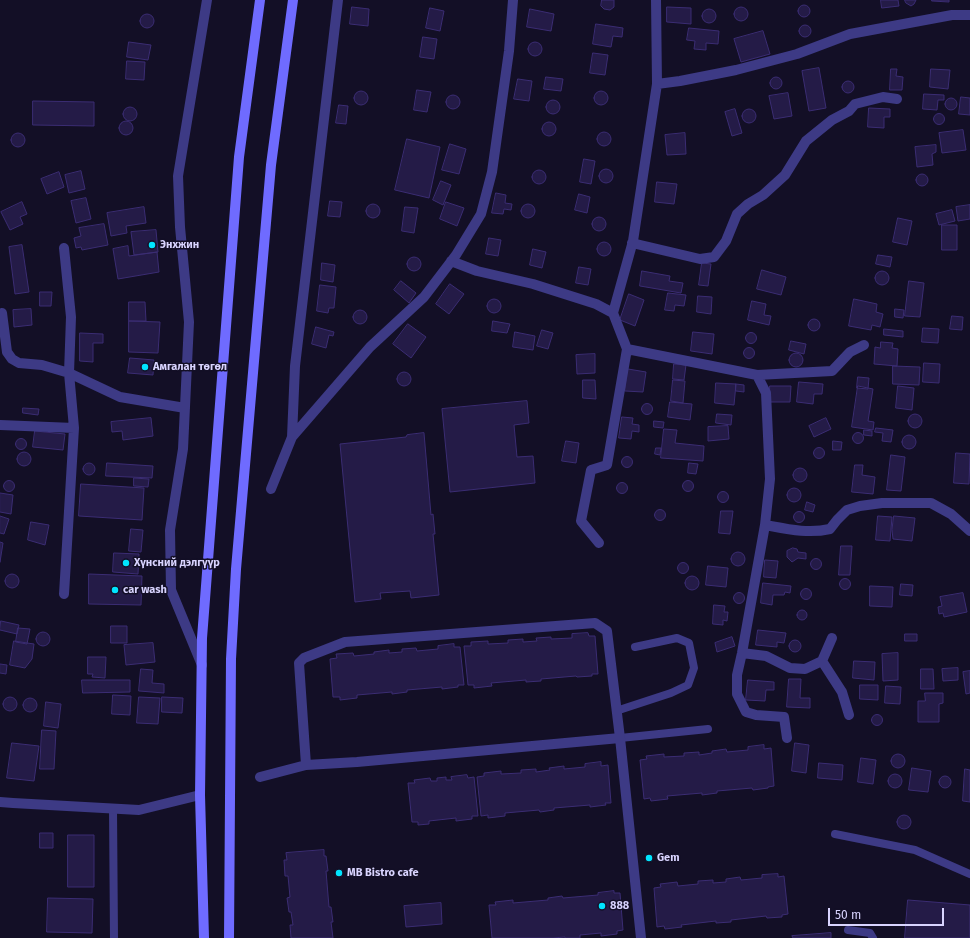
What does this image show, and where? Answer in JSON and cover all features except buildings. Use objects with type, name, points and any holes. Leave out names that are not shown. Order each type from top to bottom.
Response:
[{"type":"main road","points":[[204,938],[200,795],[202,638],[239,157],[260,0]]},
{"type":"main road","points":[[230,938],[231,659],[236,569],[271,165],[293,0]]},
{"type":"street","points":[[202,665],[171,590],[170,530],[183,449],[189,322],[180,227],[178,176],[207,0]]},
{"type":"street","points":[[271,489],[292,436],[295,366],[338,0]]},
{"type":"street","points":[[292,436],[370,347],[424,297],[451,261],[481,214],[492,172],[509,51],[513,0]]},
{"type":"street","points":[[599,543],[581,521],[592,470],[607,464],[626,349],[613,313],[632,243],[657,84],[656,0]]},
{"type":"street","points":[[657,84],[736,70],[797,54],[850,34],[952,15],[970,15]]},
{"type":"street","points":[[632,243],[700,259],[714,257],[726,241],[737,214],[748,204],[763,195],[785,175],[806,141],[832,120],[848,111],[855,104],[883,97],[897,99]]},
{"type":"street","points":[[64,248],[71,317],[69,373],[74,428],[64,594]]},
{"type":"street","points":[[451,261],[477,271],[532,284],[596,304],[613,313]]},
{"type":"street","points":[[2,313],[7,352],[12,359],[19,363],[42,365],[69,373],[120,397],[185,408]]},
{"type":"street","points":[[626,349],[757,375],[832,371],[850,352],[864,345]]},
{"type":"street","points":[[757,375],[766,393],[770,479],[764,525],[737,675],[737,694],[746,712],[756,715],[784,717],[787,738]]},
{"type":"street","points":[[0,425],[74,428]]},
{"type":"street","points":[[764,525],[795,531],[817,532],[830,529],[847,510],[860,506],[882,503],[931,503],[951,514],[970,531]]},
{"type":"street","points":[[306,765],[299,663],[304,658],[345,642],[595,623],[607,632],[620,738],[641,938]]},
{"type":"street","points":[[742,653],[766,656],[790,668],[805,669],[822,661],[832,638]]},
{"type":"street","points":[[822,661],[842,692],[849,715]]},
{"type":"street","points":[[260,777],[306,765],[357,762],[620,738]]},
{"type":"street","points":[[0,802],[13,804],[139,810],[200,795]]},
{"type":"lane","points":[[616,711],[671,693],[688,685],[694,668],[689,643],[677,638],[635,648]]},
{"type":"lane","points":[[620,738],[708,729]]},
{"type":"lane","points":[[112,809],[114,938]]},
{"type":"lane","points":[[835,834],[915,850],[970,874]]},
{"type":"lane","points":[[848,930],[870,933],[873,938]]},
{"type":"place","name":"Энхжин","points":[[152,245]]},
{"type":"place","name":"Амгалан төгөл","points":[[145,367]]},
{"type":"place","name":"Хүнсний дэлгүүр","points":[[126,563]]},
{"type":"place","name":"car wash","points":[[115,590]]},
{"type":"place","name":"Gem","points":[[649,858]]},
{"type":"place","name":"MB Bistro cafe","points":[[339,873]]},
{"type":"place","name":"888","points":[[602,906]]}]
